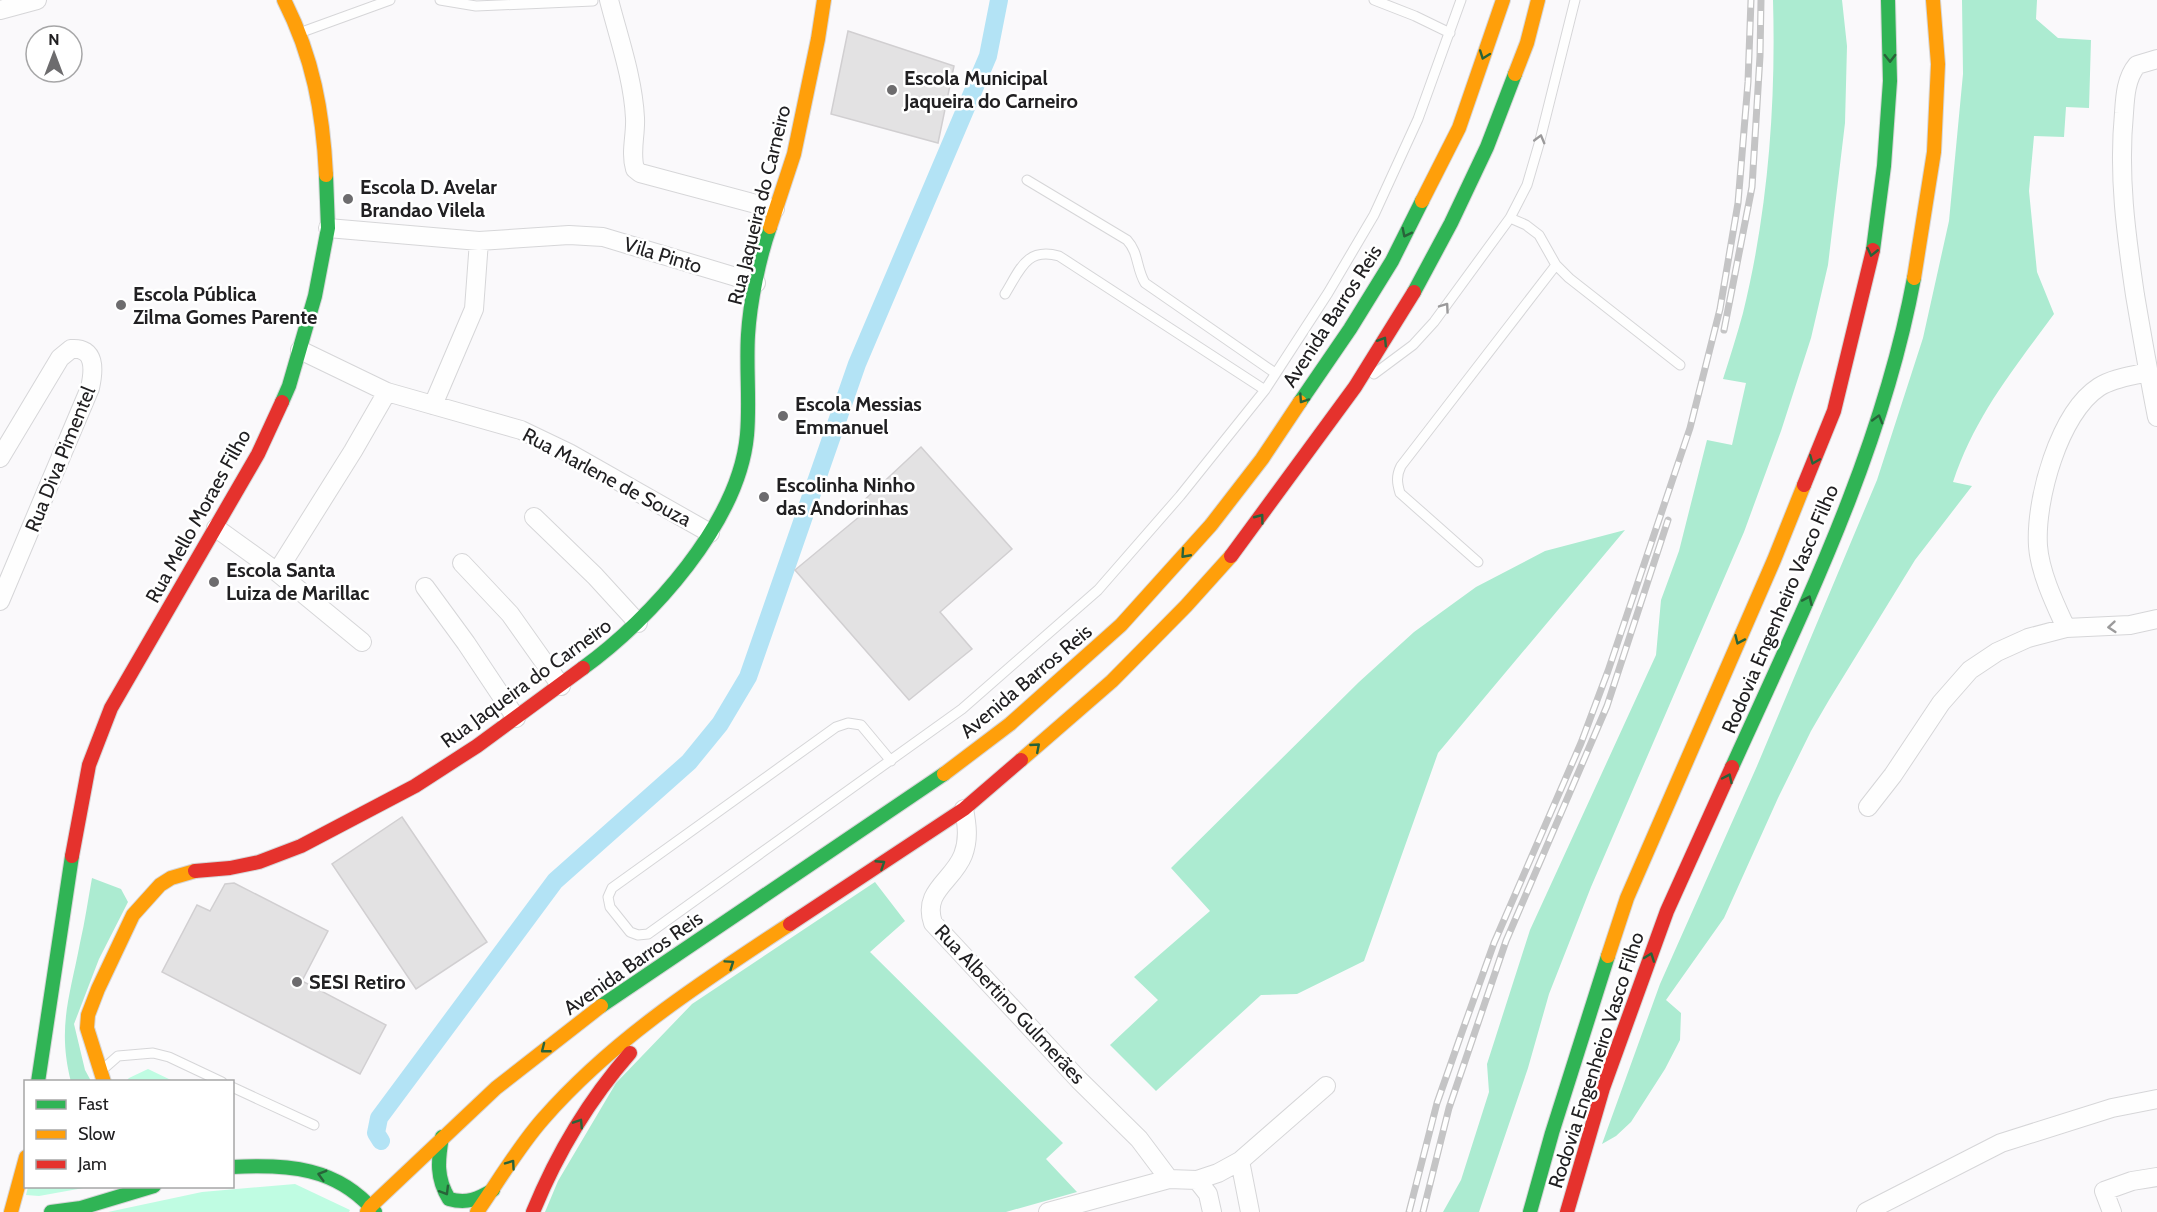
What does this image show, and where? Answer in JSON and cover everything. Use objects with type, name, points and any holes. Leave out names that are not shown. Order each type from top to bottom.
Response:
[{"type":"main road","name":"Rua Mello Moraes Filho","points":[[38,1080],[79,812],[97,740],[128,676],[258,454],[289,386],[315,296],[328,228],[324,131],[315,86],[300,32],[284,0]]},
{"type":"main road","name":"Rua Jaqueira do Carneiro","points":[[102,1077],[87,1028],[92,1001],[133,915],[160,885],[171,878],[197,871],[259,862],[301,846],[415,786],[477,746],[561,686],[638,623],[690,564],[710,533],[733,488],[747,437],[748,336],[756,283],[766,235],[794,154],[824,0]]},
{"type":"main road","name":"Avenida Barros Reis","points":[[371,1210],[442,1137],[496,1088],[591,1013],[932,783],[1010,724],[1121,625],[1211,525],[1262,459],[1350,329],[1392,261],[1459,128],[1503,0]]},
{"type":"main road","points":[[477,1212],[542,1120],[600,1059],[681,996],[964,809],[1112,681],[1186,606],[1240,546],[1355,387],[1413,293],[1451,223],[1487,147],[1527,43],[1538,0]]},
{"type":"main road","name":"Rodovia Engenheiro Vasco Filho","points":[[1530,1212],[1552,1133],[1627,898],[1774,560],[1834,411],[1874,245],[1884,166],[1890,81],[1888,0]]},
{"type":"main road","name":"Rodovia Engenheiro Vasco Filho","points":[[1567,1212],[1603,1088],[1667,911],[1823,567],[1872,442],[1906,321],[1934,152],[1938,64],[1933,0]]},
{"type":"main road","points":[[533,1212],[544,1183],[562,1148],[609,1076],[681,996]]},
{"type":"main road","name":"Rua Mello Moraes Filho","points":[[43,1045],[52,1074]]},
{"type":"main road","points":[[1528,1167],[1538,1149],[1552,1133]]},
{"type":"main road","points":[[442,1137],[437,1176],[442,1191],[448,1199],[462,1203],[474,1202],[493,1190]]},
{"type":"main road","points":[[10,1212],[24,1164]]},
{"type":"main road","points":[[234,1167],[277,1166],[310,1171],[336,1179],[371,1210]]},
{"type":"main road","points":[[51,1212],[81,1208],[137,1189]]},
{"type":"street","points":[[0,10],[37,0]]},
{"type":"street","points":[[609,0],[630,80],[635,119],[634,166],[640,173],[776,209]]},
{"type":"street","points":[[2157,59],[2137,65],[2130,76],[2125,100],[2120,160],[2127,246],[2157,417]]},
{"type":"street","name":"Vila Pinto","points":[[328,228],[479,241],[569,235],[603,237],[756,283]]},
{"type":"street","points":[[433,405],[474,309],[479,241]]},
{"type":"street","name":"Rua Diva Pimentel","points":[[0,458],[60,358],[71,349],[87,352],[93,364],[90,388],[0,601]]},
{"type":"street","name":"Rua Marlene de Souza","points":[[300,350],[387,392],[521,430],[569,453],[710,533]]},
{"type":"street","points":[[2066,628],[2052,599],[2038,547],[2039,514],[2050,466],[2063,431],[2079,408],[2098,388],[2148,372]]},
{"type":"street","points":[[277,572],[387,392]]},
{"type":"street","points":[[534,517],[595,576],[638,623]]},
{"type":"street","points":[[216,528],[277,572],[362,642]]},
{"type":"street","points":[[462,563],[510,614],[561,686]]},
{"type":"street","points":[[425,587],[516,718]]},
{"type":"street","points":[[1868,807],[1893,775],[1941,703],[1970,670],[1997,652],[2028,638],[2066,628],[2130,625],[2157,619]]},
{"type":"street","name":"Rua Albertino Gulmerães","points":[[964,809],[968,838],[962,857],[932,899],[930,914],[933,923],[1079,1080],[1139,1139],[1169,1179]]},
{"type":"street","points":[[1048,1212],[1169,1179],[1197,1180],[1218,1173],[1240,1161],[1326,1086]]},
{"type":"street","points":[[1866,1212],[2001,1143],[2156,1096]]},
{"type":"street","points":[[1240,1161],[1250,1212]]},
{"type":"street","points":[[2112,1212],[2104,1191],[2132,1181],[2157,1177]]},
{"type":"street","points":[[1197,1180],[1208,1194],[1212,1212]]},
{"type":"lane","points":[[300,32],[390,0]]},
{"type":"lane","points":[[440,0],[457,1],[476,6],[593,1]]},
{"type":"lane","points":[[1374,0],[1450,33]]},
{"type":"lane","points":[[891,761],[861,725],[848,723],[836,727],[612,888],[608,897],[610,907],[630,932],[638,935],[648,934],[891,761],[962,709],[1098,590],[1180,496],[1264,390],[1328,293],[1374,215],[1418,119],[1461,0]]},
{"type":"lane","points":[[1355,387],[1413,345],[1434,322],[1510,218],[1527,184],[1539,144],[1575,0]]},
{"type":"lane","points":[[1027,180],[1127,240],[1137,255],[1139,273],[1144,283],[1275,373]]},
{"type":"lane","points":[[1510,218],[1526,225],[1539,235],[1556,266],[1569,278],[1680,365]]},
{"type":"lane","points":[[1005,294],[1026,261],[1035,255],[1047,253],[1059,256],[1264,390]]},
{"type":"lane","points":[[1478,562],[1400,493],[1397,474],[1556,266]]},
{"type":"lane","points":[[102,1077],[118,1056],[153,1053],[169,1057],[218,1080]]},
{"type":"lane","points":[[234,1088],[314,1125]]},
{"type":"green space","points":[[1773,0],[1842,0],[1847,46],[1845,123],[1828,265],[1811,338],[1781,431],[1744,532],[1591,887],[1549,994],[1528,1068],[1479,1212],[1443,1212],[1461,1180],[1489,1092],[1487,1064],[1530,930],[1656,655],[1661,600],[1679,551],[1707,440],[1732,445],[1746,383],[1723,379],[1743,313],[1759,236],[1771,118]]},
{"type":"green space","points":[[1962,0],[2037,0],[2036,19],[2058,38],[2091,40],[2089,108],[2066,107],[2064,137],[2034,136],[2029,191],[2037,272],[2054,314],[1996,394],[1972,436],[1953,482],[1972,486],[1915,560],[1829,700],[1778,798],[1724,918],[1666,1000],[1681,1013],[1680,1040],[1665,1069],[1631,1122],[1616,1136],[1602,1144],[1660,984],[1757,766],[1877,480],[1923,338],[1949,221],[1963,74]]},
{"type":"green space","points":[[1625,530],[1438,753],[1364,961],[1297,994],[1261,995],[1156,1091],[1110,1045],[1158,1000],[1134,977],[1210,911],[1171,868],[1359,682],[1414,632],[1476,587],[1545,551]]},
{"type":"green space","points":[[92,878],[121,889],[128,902],[99,959],[74,1024],[85,1070],[90,1080],[71,1080],[65,1045],[66,1012]]},
{"type":"green space","points":[[875,882],[905,921],[870,952],[1063,1143],[1046,1159],[1077,1192],[1006,1212],[545,1212],[558,1181],[616,1083],[692,1004]]},
{"type":"green space","points":[[148,1069],[171,1080],[127,1080]]},
{"type":"green space","points":[[295,1184],[350,1210],[349,1212],[108,1212],[202,1192]]},
{"type":"green space","points":[[28,1188],[83,1188],[39,1196],[26,1195]]},
{"type":"building","name":"Escola Municipal Jaqueira do Carneiro","points":[[848,31],[954,66],[938,143],[831,114]]},
{"type":"building","points":[[921,447],[1012,549],[940,612],[972,649],[909,700],[795,570],[865,512],[859,505]]},
{"type":"building","points":[[402,817],[487,942],[416,989],[332,864]]},
{"type":"building","points":[[234,883],[328,931],[302,981],[386,1025],[360,1074],[162,972],[197,905],[210,911],[225,884]]},
{"type":"waterway","points":[[381,1141],[376,1133],[379,1118],[555,881],[689,762],[720,724],[748,677],[857,364],[988,56],[999,0]]},
{"type":"railway","points":[[1409,1212],[1437,1103],[1462,1032],[1494,943],[1581,743],[1608,671],[1690,428],[1720,309],[1738,203],[1748,82],[1751,0]]},
{"type":"railway","points":[[1724,330],[1752,187],[1761,0]]},
{"type":"railway","points":[[1423,1212],[1449,1108],[1506,941],[1607,706],[1668,520]]},
{"type":"traffic: fast","points":[[1873,250],[1884,166],[1890,81],[1888,0]]},
{"type":"traffic: fast","points":[[1414,292],[1451,223],[1487,147],[1515,74]]},
{"type":"traffic: fast","points":[[282,402],[289,386],[315,296],[328,228],[326,175]]},
{"type":"traffic: fast","points":[[1300,402],[1350,329],[1392,261],[1422,201]]},
{"type":"traffic: fast","points":[[583,668],[636,623],[663,596],[710,534],[728,501],[740,468],[747,435],[749,322],[759,266],[770,227]]},
{"type":"traffic: fast","points":[[1732,767],[1813,588],[1861,467],[1900,342],[1914,278]]},
{"type":"traffic: fast","points":[[601,1006],[944,774]]},
{"type":"traffic: fast","points":[[38,1080],[72,856]]},
{"type":"traffic: fast","points":[[1530,1212],[1552,1133],[1608,956]]},
{"type":"traffic: fast","points":[[442,1137],[439,1169],[442,1184],[449,1199],[472,1200],[493,1190]]},
{"type":"traffic: fast","points":[[234,1167],[292,1168],[328,1177],[360,1197],[375,1212]]},
{"type":"traffic: fast","points":[[51,1212],[81,1208],[147,1188]]},
{"type":"traffic: slow","points":[[284,0],[294,21],[315,85],[326,175]]},
{"type":"traffic: slow","points":[[770,227],[794,154],[824,0]]},
{"type":"traffic: slow","points":[[1422,201],[1459,128],[1503,0]]},
{"type":"traffic: slow","points":[[1515,74],[1527,43],[1538,0]]},
{"type":"traffic: slow","points":[[1914,278],[1934,152],[1938,64],[1933,0]]},
{"type":"traffic: slow","points":[[944,774],[1010,724],[1121,625],[1211,525],[1262,459],[1300,402]]},
{"type":"traffic: slow","points":[[1608,956],[1627,898],[1774,560],[1804,485]]},
{"type":"traffic: slow","points":[[1021,760],[1112,681],[1186,606],[1231,556]]},
{"type":"traffic: slow","points":[[103,1080],[87,1028],[88,1015],[98,989],[133,915],[160,885],[171,878],[195,871]]},
{"type":"traffic: slow","points":[[477,1212],[517,1152],[543,1119],[599,1063],[660,1013],[790,924]]},
{"type":"traffic: slow","points":[[367,1212],[496,1088],[601,1006]]},
{"type":"traffic: slow","points":[[11,1212],[24,1164]]},
{"type":"traffic: jam","points":[[1804,485],[1834,411],[1873,250]]},
{"type":"traffic: jam","points":[[1231,556],[1355,387],[1414,292]]},
{"type":"traffic: jam","points":[[72,856],[89,765],[111,708],[258,454],[282,402]]},
{"type":"traffic: jam","points":[[195,871],[230,868],[259,862],[301,846],[415,786],[477,746],[583,668]]},
{"type":"traffic: jam","points":[[790,924],[964,809],[1021,760]]},
{"type":"traffic: jam","points":[[1567,1212],[1603,1088],[1667,911],[1732,767]]},
{"type":"traffic: jam","points":[[533,1212],[552,1169],[575,1128],[600,1090],[630,1053]]},
{"type":"place","name":"Escola Municipal Jaqueira do Carneiro","points":[[892,90]]},
{"type":"place","name":"Escola D. Avelar Brandao Vilela","points":[[348,199]]},
{"type":"place","name":"Escola Pública Zilma Gomes Parente","points":[[121,305]]},
{"type":"place","name":"Escola Messias Emmanuel","points":[[783,416]]},
{"type":"place","name":"Escolinha Ninho das Andorinhas","points":[[764,497]]},
{"type":"place","name":"Escola Santa Luiza de Marillac","points":[[214,582]]},
{"type":"place","name":"SESI Retiro","points":[[297,982]]}]
